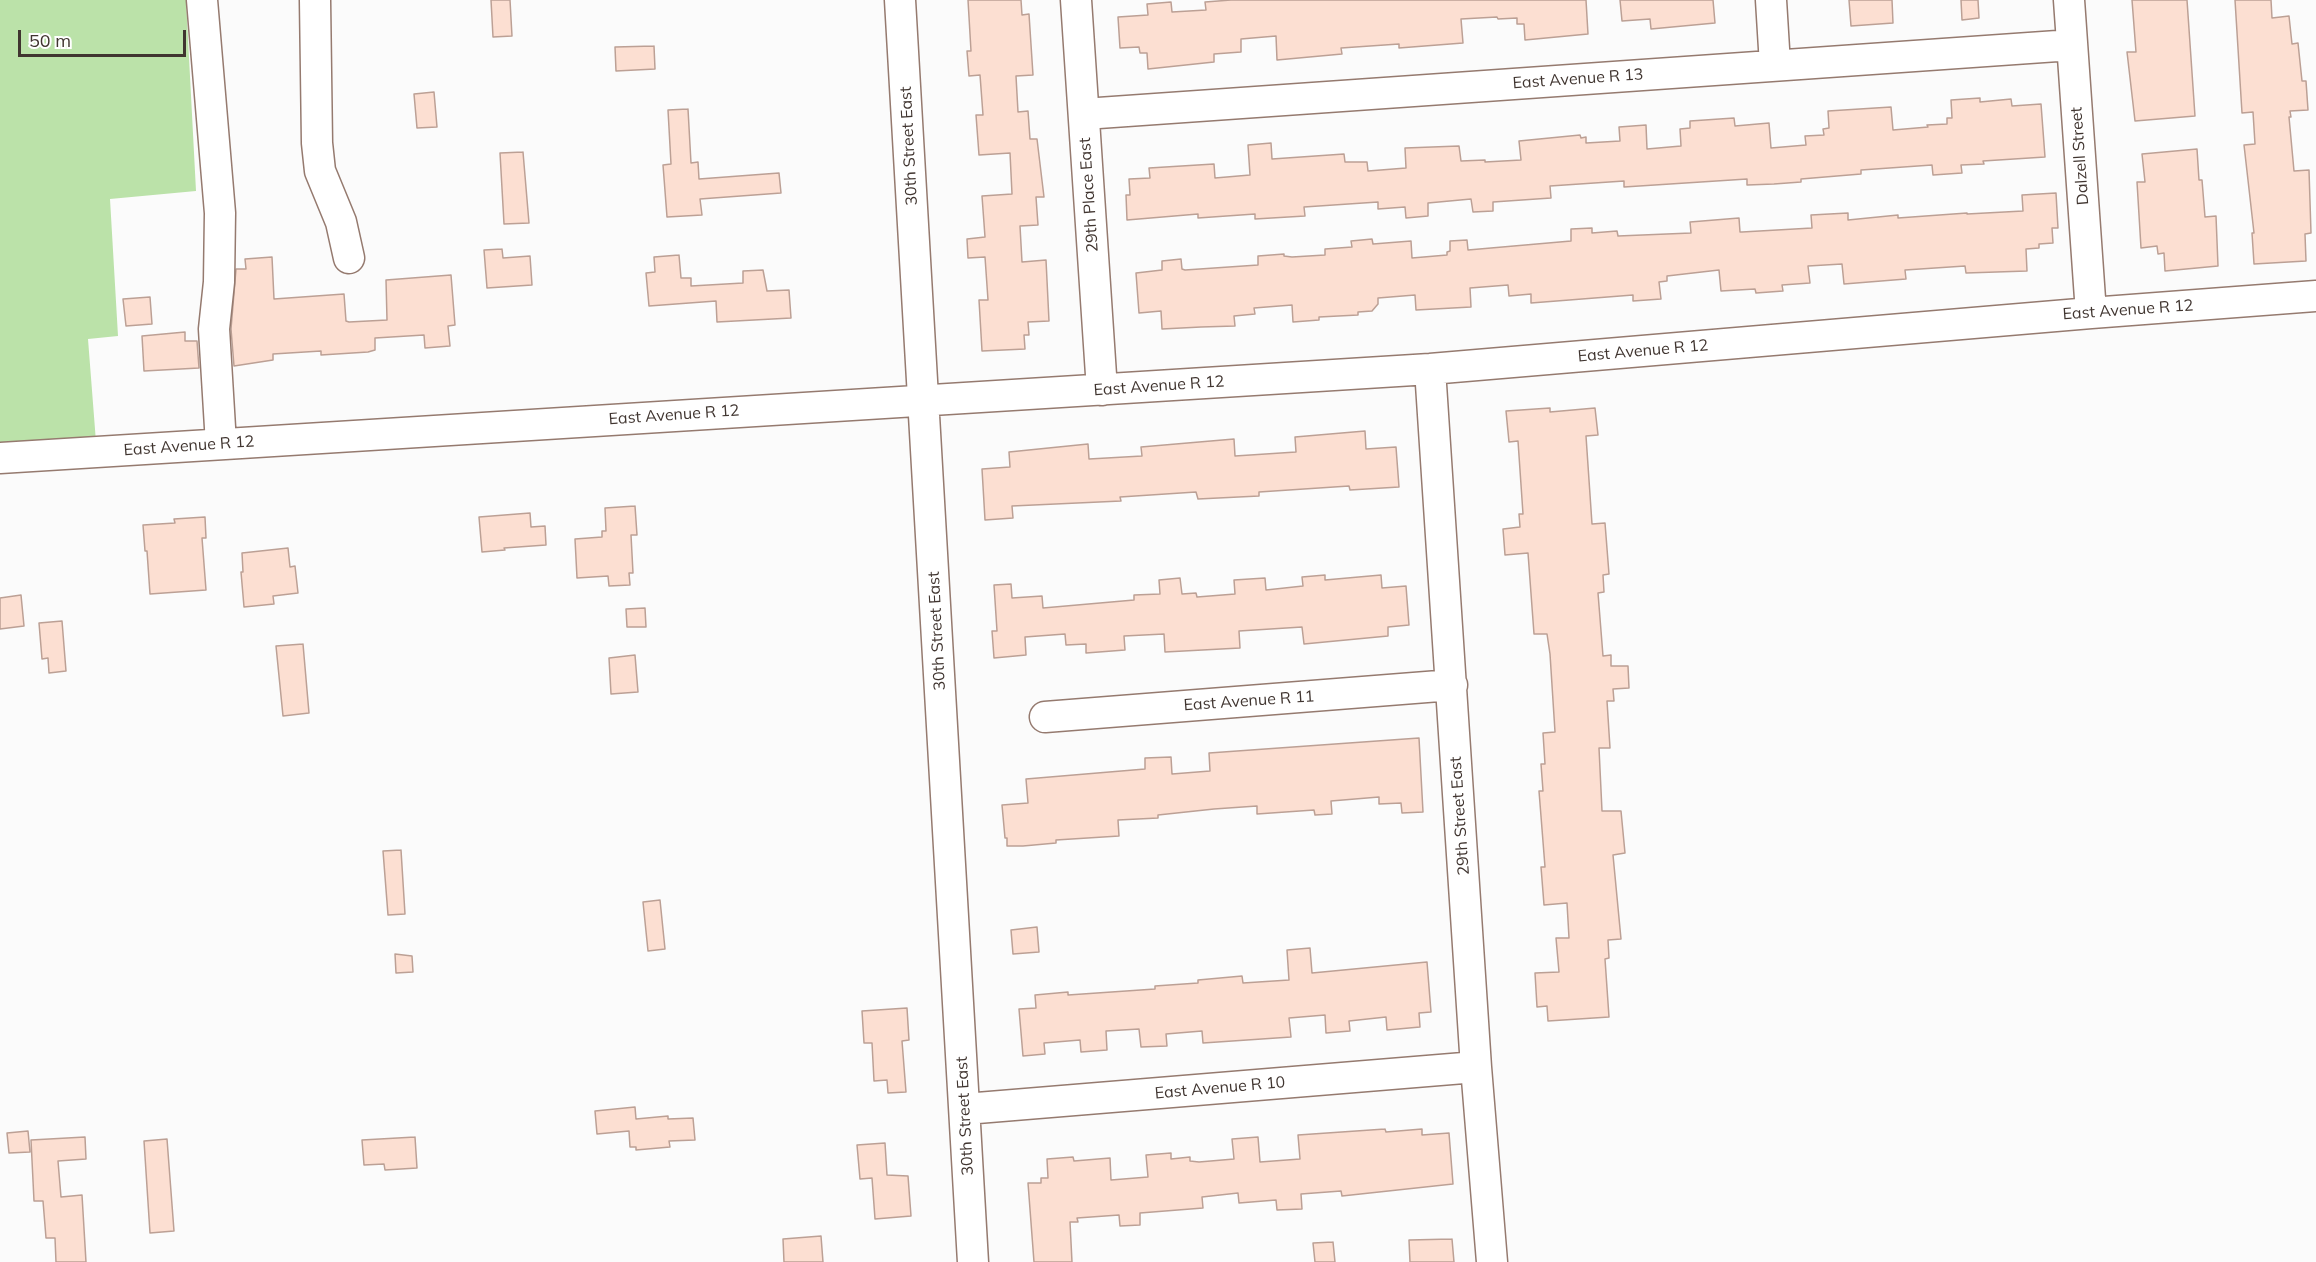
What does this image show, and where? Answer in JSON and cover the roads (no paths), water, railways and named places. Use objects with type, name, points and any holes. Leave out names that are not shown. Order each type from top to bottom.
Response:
[{"type":"street","points":[[202,0],[220,213],[219,282],[213,329],[221,444]]},
{"type":"street","points":[[315,0],[317,143],[321,171],[341,222],[349,258]]},
{"type":"street","name":"30th Street East","points":[[900,0],[972,1262]]},
{"type":"street","name":"29th Place East","points":[[1076,0],[1102,390]]},
{"type":"street","points":[[1771,0],[1775,65]]},
{"type":"street","name":"Dalzell Street","points":[[2068,0],[2091,313]]},
{"type":"street","name":"East Avenue R 13","points":[[1084,114],[2072,45]]},
{"type":"street","name":"East Avenue R 12","points":[[0,458],[1430,369],[2316,296]]},
{"type":"street","name":"29th Street East","points":[[1430,369],[1476,1067],[1492,1262]]},
{"type":"street","name":"East Avenue R 11","points":[[1045,717],[1452,685]]},
{"type":"street","name":"East Avenue R 10","points":[[965,1109],[1476,1067]]}]
